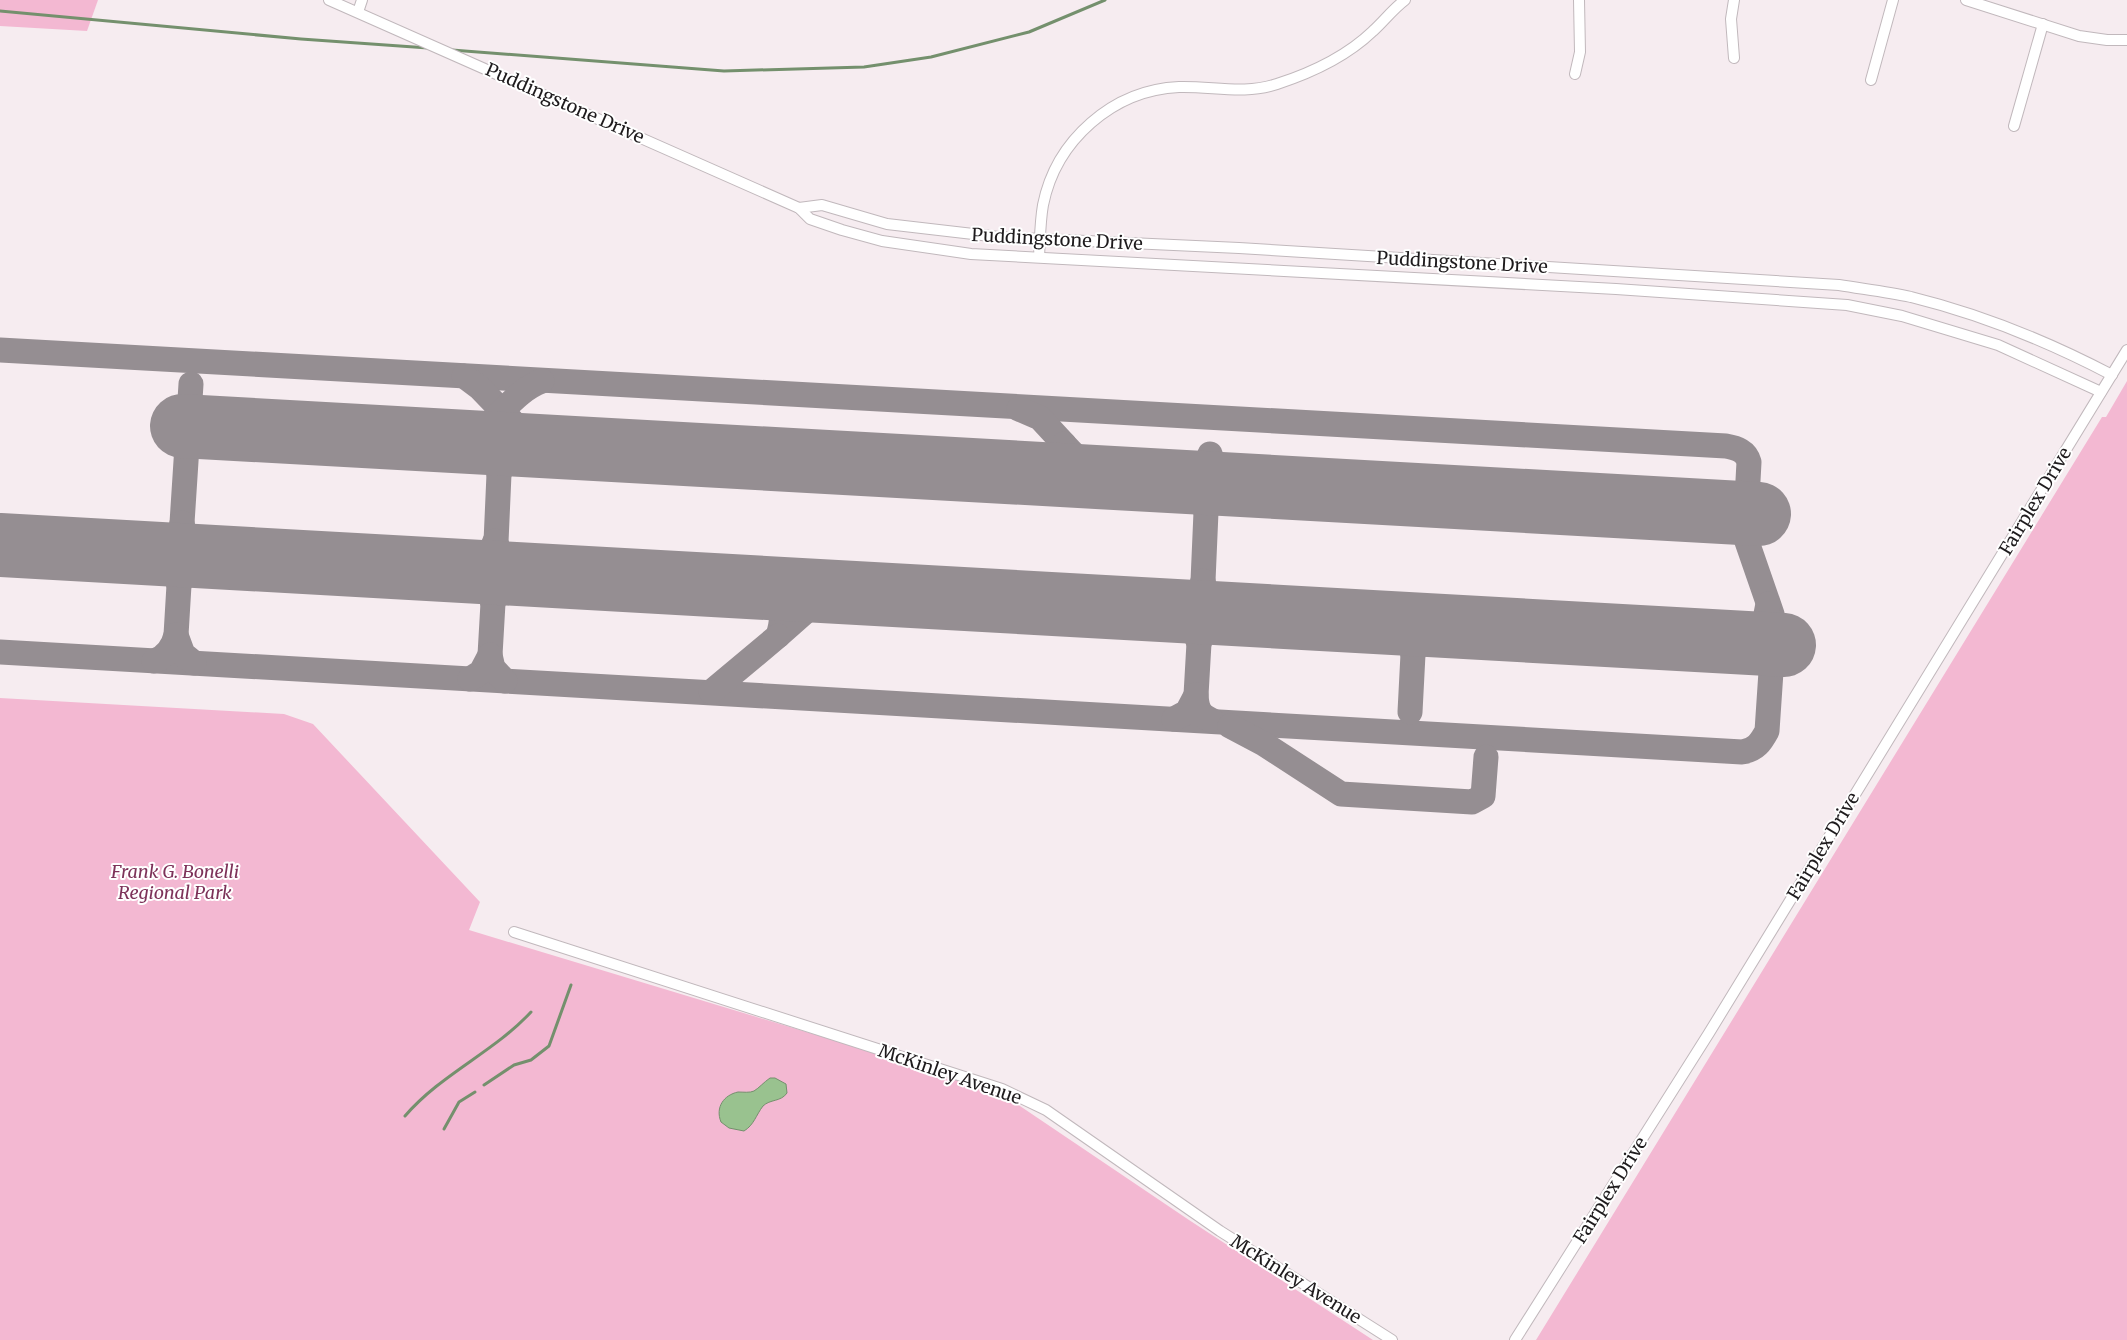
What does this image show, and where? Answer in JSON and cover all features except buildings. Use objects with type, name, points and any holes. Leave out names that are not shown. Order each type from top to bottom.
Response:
[{"type":"street","points":[[358,12],[362,0]]},
{"type":"street","points":[[1039,258],[1043,203],[1048,187],[1063,154],[1090,122],[1113,107],[1151,91],[1178,87],[1238,91],[1275,85],[1295,78],[1335,59],[1354,47],[1405,0]]},
{"type":"street","points":[[1575,74],[1580,52],[1578,0]]},
{"type":"street","points":[[1734,0],[1731,20],[1734,58]]},
{"type":"street","points":[[1871,80],[1893,0]]},
{"type":"street","points":[[1966,0],[2079,36],[2107,40],[2127,40]]},
{"type":"street","name":"Puddingstone Drive","points":[[335,1],[799,208],[810,219],[882,241],[970,254],[1616,289],[1847,305],[1902,316],[1998,345],[2101,392]]},
{"type":"street","points":[[2014,126],[2043,24]]},
{"type":"street","name":"Puddingstone Drive","points":[[799,208],[822,205],[887,224],[922,230],[1040,239],[1239,248],[1839,285],[1910,297],[1958,310],[2012,330],[2112,375]]},
{"type":"street","name":"Fairplex Drive","points":[[1515,1340],[1709,1032],[2127,350]]},
{"type":"street","name":"McKinley Avenue","points":[[514,932],[1002,1089],[1024,1098],[1062,1121],[1220,1231],[1392,1340]]},
{"type":"street","points":[[1522,1340],[1535,1309]]},
{"type":"green space","points":[[0,0],[98,0],[87,31],[0,26]]},
{"type":"green space","points":[[2127,381],[2127,1340],[1536,1340],[2102,417],[2106,417]]},
{"type":"green space","name":"Frank G. Bonelli Regional Park","points":[[0,698],[284,714],[313,724],[480,902],[469,930],[952,1076],[1017,1104],[1189,1220],[1373,1340],[0,1340]]},
{"type":"shaded area","points":[[770,1078],[775,1078],[786,1084],[787,1093],[785,1096],[763,1106],[753,1123],[744,1131],[729,1128],[721,1122],[719,1111],[725,1099],[738,1092],[754,1091]]},
{"type":"waterway","points":[[452,50],[724,71],[864,67],[931,57],[1029,32],[1105,0]]},
{"type":"waterway","points":[[0,11],[301,39],[428,48]]},
{"type":"waterway","points":[[484,1085],[514,1065],[531,1060],[549,1046],[571,985]]},
{"type":"waterway","points":[[405,1116],[419,1101],[501,1039],[531,1012]]},
{"type":"waterway","points":[[444,1129],[459,1102],[475,1092]]},
{"type":"taxiway","points":[[0,350],[1726,446],[1740,451],[1748,458],[1745,536],[1772,614],[1774,627],[1767,731],[1758,745],[1742,752],[0,652]]},
{"type":"taxiway","points":[[464,376],[480,388],[531,441],[542,446]]},
{"type":"taxiway","points":[[459,441],[482,430],[520,394],[542,381]]},
{"type":"taxiway","points":[[182,523],[191,384]]},
{"type":"taxiway","points":[[1019,409],[1040,418],[1064,444]]},
{"type":"taxiway","points":[[466,442],[488,452],[495,461],[499,474],[511,454],[523,449],[546,446]]},
{"type":"taxiway","points":[[1046,473],[1061,466],[1066,455],[1064,444],[1084,465],[1112,477]]},
{"type":"taxiway","points":[[1178,481],[1198,472],[1210,454],[1220,472],[1237,484]]},
{"type":"taxiway","points":[[496,542],[499,474]]},
{"type":"taxiway","points":[[1178,481],[1199,496],[1206,512],[1219,495],[1237,484]]},
{"type":"taxiway","points":[[1203,581],[1206,512]]},
{"type":"taxiway","points":[[182,523],[188,540],[200,551],[211,557],[192,567],[181,579],[179,585],[172,571],[154,554],[168,546],[176,538],[182,523]]},
{"type":"taxiway","points":[[457,571],[477,565],[485,559],[495,541],[505,564],[525,575]]},
{"type":"taxiway","points":[[457,571],[480,581],[493,603],[498,592],[505,584],[525,575]]},
{"type":"taxiway","points":[[1176,610],[1193,599],[1203,581],[1208,595],[1222,613]]},
{"type":"taxiway","points":[[176,635],[179,585]]},
{"type":"taxiway","points":[[753,587],[774,600],[781,611],[781,626],[778,636],[821,598],[850,592]]},
{"type":"taxiway","points":[[490,655],[493,603]]},
{"type":"taxiway","points":[[1748,643],[1764,624],[1768,604]]},
{"type":"taxiway","points":[[1172,610],[1190,622],[1199,643],[1205,629],[1227,613]]},
{"type":"taxiway","points":[[1386,623],[1404,636],[1413,654],[1420,641],[1437,625]]},
{"type":"taxiway","points":[[154,661],[168,651],[176,635],[183,654],[194,663]]},
{"type":"taxiway","points":[[711,692],[778,636]]},
{"type":"taxiway","points":[[1196,695],[1199,643]]},
{"type":"taxiway","points":[[1410,712],[1413,654]]},
{"type":"taxiway","points":[[470,679],[481,672],[490,655],[493,668],[505,681]]},
{"type":"taxiway","points":[[1174,719],[1187,712],[1196,695],[1200,711],[1213,721]]},
{"type":"taxiway","points":[[1230,726],[1264,744],[1341,794],[1472,802],[1483,796],[1486,757]]},
{"type":"runway","points":[[182,426],[1759,514]]},
{"type":"runway","points":[[0,545],[1784,645]]}]
